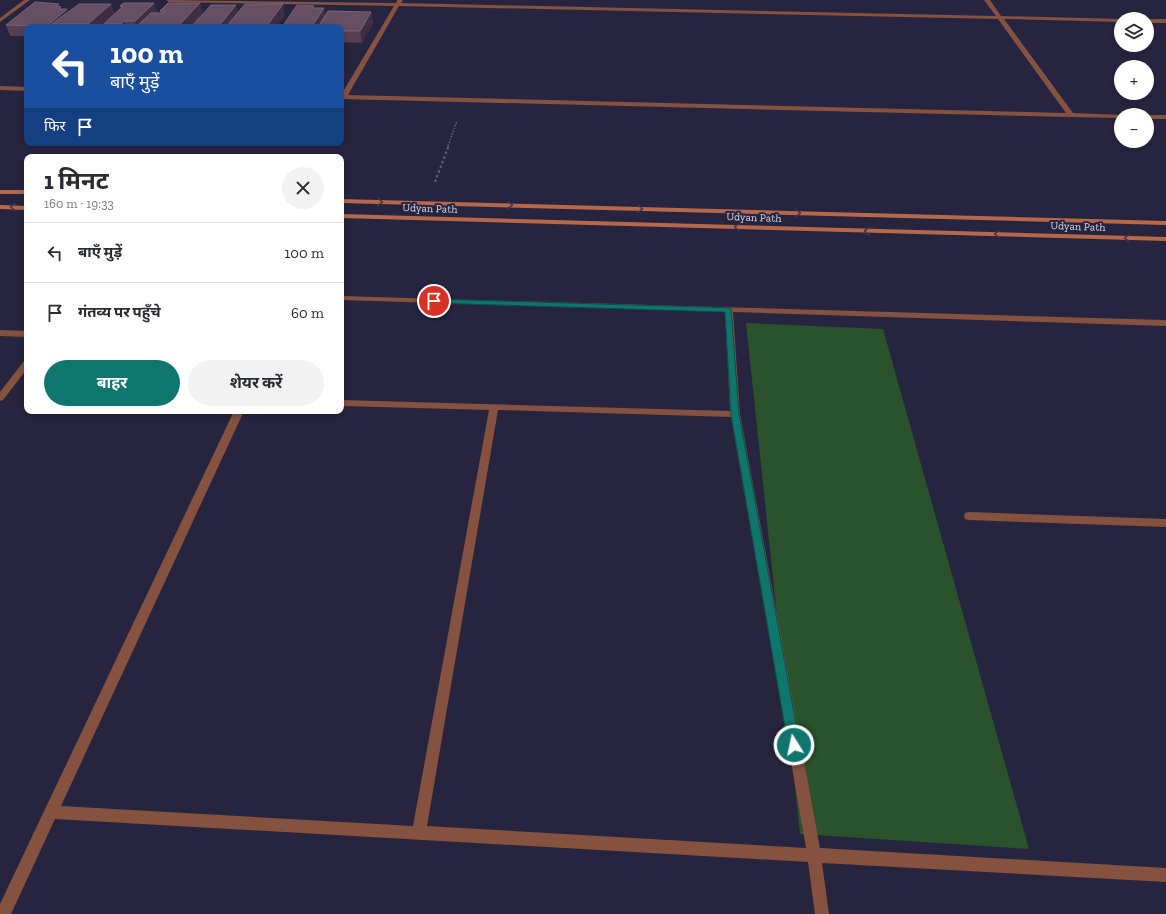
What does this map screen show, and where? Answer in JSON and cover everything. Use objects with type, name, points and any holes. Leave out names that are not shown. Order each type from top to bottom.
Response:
[{"type":"main road","points":[[0,192],[24,192]]},
{"type":"main road","name":"Udyan Path","points":[[344,201],[1166,223]]},
{"type":"main road","points":[[0,207],[24,208]]},
{"type":"main road","name":"Udyan Path","points":[[344,216],[1166,239]]},
{"type":"street","points":[[0,20],[27,0]]},
{"type":"street","points":[[169,0],[399,2],[1114,20]]},
{"type":"street","points":[[987,0],[1071,115]]},
{"type":"street","points":[[344,95],[399,2]]},
{"type":"street","points":[[1154,21],[1166,21]]},
{"type":"street","points":[[0,88],[24,89]]},
{"type":"street","points":[[344,97],[1114,116]]},
{"type":"street","points":[[1154,117],[1166,117]]},
{"type":"street","points":[[344,298],[1166,323]]},
{"type":"street","points":[[729,310],[735,414],[814,855],[822,914]]},
{"type":"street","points":[[0,333],[24,334]]},
{"type":"street","points":[[0,398],[24,367]]},
{"type":"street","points":[[344,403],[735,414]]},
{"type":"street","points":[[419,834],[494,407]]},
{"type":"street","points":[[3,914],[238,414]]},
{"type":"street","points":[[970,516],[1166,523]]},
{"type":"street","points":[[52,812],[419,834],[1166,875]]},
{"type":"path","points":[[427,203],[464,100]]},
{"type":"green space","points":[[746,323],[883,329],[1029,849],[800,834]]},
{"type":"building","points":[[35,2],[59,4],[56,6],[61,7],[59,9],[67,9],[49,24],[6,25]]},
{"type":"building","points":[[124,3],[154,3],[135,21],[124,21],[121,24],[104,24],[123,6],[120,6]]},
{"type":"building","points":[[168,3],[200,3],[180,24],[139,24],[151,13],[163,13],[165,11],[160,11]]},
{"type":"building","points":[[79,4],[111,4],[88,24],[52,24]]},
{"type":"building","points":[[245,4],[283,4],[268,24],[228,24]]},
{"type":"building","points":[[211,5],[236,5],[220,24],[194,24]]},
{"type":"building","points":[[297,5],[314,6],[313,8],[324,8],[313,24],[284,24]]},
{"type":"building","points":[[328,11],[371,12],[360,31],[344,31],[344,24],[320,24]]},
{"type":"route","points":[[434,301],[729,310],[735,414],[794,745]]}]
